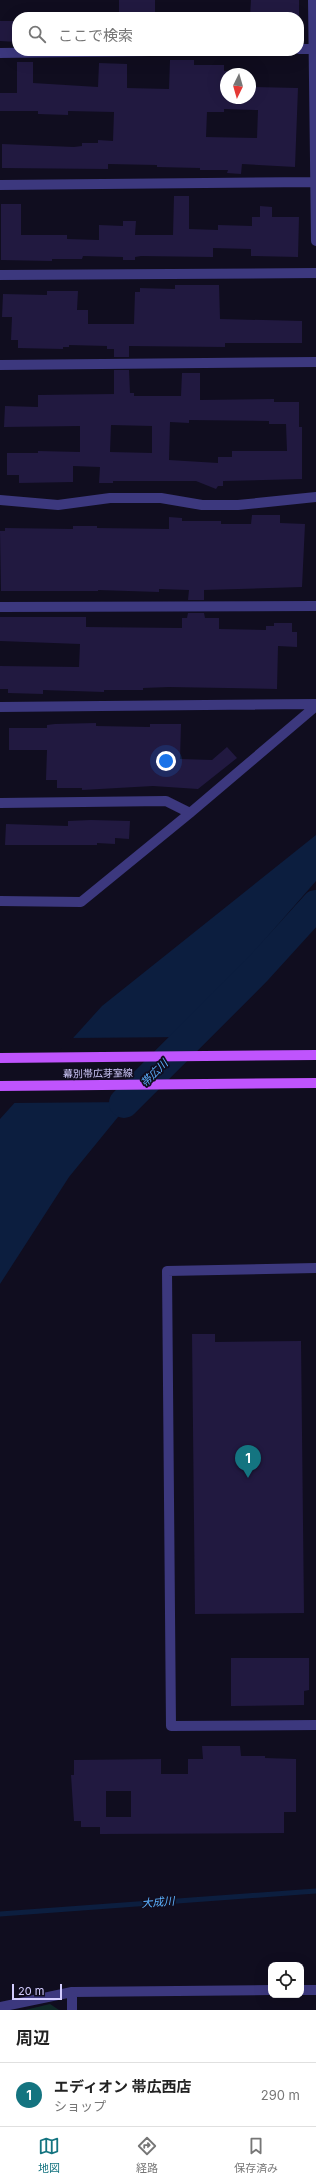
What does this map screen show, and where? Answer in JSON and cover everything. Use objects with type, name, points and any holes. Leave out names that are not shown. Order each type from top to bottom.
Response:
[{"type":"main road","name":"幕別帯広芽室線","points":[[0,1058],[316,1055]]},
{"type":"main road","name":"幕別帯広芽室線","points":[[4,1086],[316,1083]]},
{"type":"street","points":[[312,0],[316,241]]},
{"type":"street","points":[[304,49],[312,49]]},
{"type":"street","points":[[0,53],[12,53]]},
{"type":"street","points":[[0,185],[315,182]]},
{"type":"street","points":[[0,275],[316,273]]},
{"type":"street","points":[[0,365],[316,362]]},
{"type":"street","points":[[0,500],[58,505],[110,498],[161,498],[202,505],[238,505],[316,497]]},
{"type":"street","points":[[0,607],[316,606]]},
{"type":"street","points":[[0,707],[316,705]]},
{"type":"street","points":[[0,901],[81,902],[190,813],[316,705]]},
{"type":"street","points":[[0,803],[166,801],[190,813]]},
{"type":"street","points":[[316,1268],[166,1271],[171,1726],[316,1725]]},
{"type":"street","points":[[0,2007],[72,1992],[268,1990]]},
{"type":"street","points":[[304,1990],[316,1990]]},
{"type":"street","points":[[72,1992],[72,2010]]},
{"type":"green space","points":[[50,2004],[59,2010],[25,2010]]},
{"type":"water","points":[[316,835],[316,881],[234,975],[69,1177],[0,1284],[0,1119],[102,1006]]},
{"type":"pier","points":[[186,1037],[133,1102],[12,1103],[71,1038]]},
{"type":"building","points":[[119,0],[155,0],[155,12],[119,12]]},
{"type":"building","points":[[251,0],[299,0],[299,12],[250,12]]},
{"type":"building","points":[[0,21],[12,21],[12,42],[0,41]]},
{"type":"building","points":[[170,60],[194,60],[194,65],[224,65],[224,68],[220,68],[220,104],[256,104],[256,87],[298,88],[295,167],[242,164],[241,174],[227,173],[228,170],[157,167],[157,165],[108,164],[108,169],[2,168],[2,144],[74,147],[82,146],[82,143],[98,143],[98,140],[113,141],[114,112],[68,111],[68,115],[38,114],[38,111],[0,111],[0,93],[17,93],[17,62],[33,62],[33,83],[98,87],[99,63],[127,64],[127,88],[169,89]],"holes":[[[224,109],[258,110],[257,138],[206,137],[207,112],[224,112]]]},
{"type":"building","points":[[174,196],[189,196],[189,229],[218,230],[218,225],[252,226],[252,217],[260,217],[260,206],[272,207],[272,217],[299,217],[298,257],[251,256],[251,249],[213,248],[213,257],[141,256],[135,257],[135,260],[123,260],[123,257],[83,256],[82,259],[52,259],[52,261],[1,260],[1,204],[21,204],[21,235],[67,235],[67,239],[99,240],[99,225],[123,226],[123,221],[136,221],[135,235],[173,235]]},
{"type":"building","points":[[175,285],[219,285],[220,319],[302,321],[302,343],[225,343],[225,347],[129,346],[129,357],[114,357],[114,349],[107,349],[107,346],[69,345],[69,347],[63,347],[63,349],[18,348],[18,340],[11,340],[12,317],[2,317],[3,294],[47,295],[47,291],[78,291],[77,310],[88,310],[88,324],[134,324],[135,292],[140,292],[140,288],[175,289]]},
{"type":"building","points":[[114,370],[129,370],[130,393],[134,393],[134,396],[181,396],[182,373],[200,373],[200,400],[274,399],[274,402],[299,402],[299,427],[302,427],[302,479],[223,481],[223,486],[218,486],[216,489],[196,481],[113,481],[113,483],[99,483],[100,467],[73,466],[73,482],[19,483],[19,475],[7,475],[7,453],[38,453],[38,451],[80,452],[80,426],[4,427],[5,406],[38,407],[38,395],[114,394]],"holes":[[[189,420],[269,421],[269,424],[286,424],[287,451],[232,451],[232,457],[218,457],[218,463],[169,460],[170,422],[189,423]],[[111,425],[152,426],[152,453],[110,452]]]},
{"type":"building","points":[[252,515],[280,515],[280,523],[305,524],[302,587],[204,590],[204,600],[188,600],[189,590],[159,589],[159,592],[98,590],[1,591],[0,531],[5,531],[5,528],[73,529],[73,526],[97,526],[97,528],[169,529],[169,517],[182,518],[182,521],[221,521],[221,524],[251,524]]},
{"type":"building","points":[[188,613],[204,613],[205,618],[219,618],[219,629],[266,630],[266,626],[274,626],[274,623],[292,623],[292,632],[297,632],[297,647],[278,646],[277,689],[169,687],[143,688],[143,690],[104,690],[104,692],[43,690],[43,694],[8,693],[8,689],[0,689],[0,666],[79,667],[80,644],[0,641],[0,617],[86,617],[86,627],[182,628],[182,618],[187,618]]},
{"type":"building","points":[[96,723],[96,726],[150,727],[150,724],[181,724],[180,759],[212,760],[227,747],[237,758],[198,789],[153,786],[82,790],[82,788],[57,788],[57,780],[46,780],[47,750],[9,750],[9,728],[47,728],[47,725],[55,724]]},
{"type":"building","points":[[68,821],[130,821],[129,839],[115,838],[115,844],[97,843],[97,845],[5,845],[6,824],[68,826]]},
{"type":"building","points":[[192,1334],[215,1334],[215,1342],[301,1341],[304,1613],[195,1614]]},
{"type":"building","points":[[231,1658],[309,1658],[309,1690],[304,1691],[304,1705],[231,1706]]},
{"type":"building","points":[[202,1746],[240,1746],[241,1756],[265,1756],[265,1758],[296,1759],[296,1812],[284,1812],[284,1833],[100,1834],[100,1827],[81,1827],[81,1821],[74,1821],[71,1775],[74,1775],[74,1760],[161,1759],[161,1774],[188,1774],[188,1759],[203,1759]],"holes":[[[106,1791],[131,1791],[131,1817],[106,1817]]]},
{"type":"waterway","name":"帯広川","points":[[124,1103],[256,971],[316,905]]},
{"type":"waterway","name":"大成川","points":[[0,1914],[316,1891]]},
{"type":"place","name":"エディオン 帯広西店","points":[[248,1478]]}]
